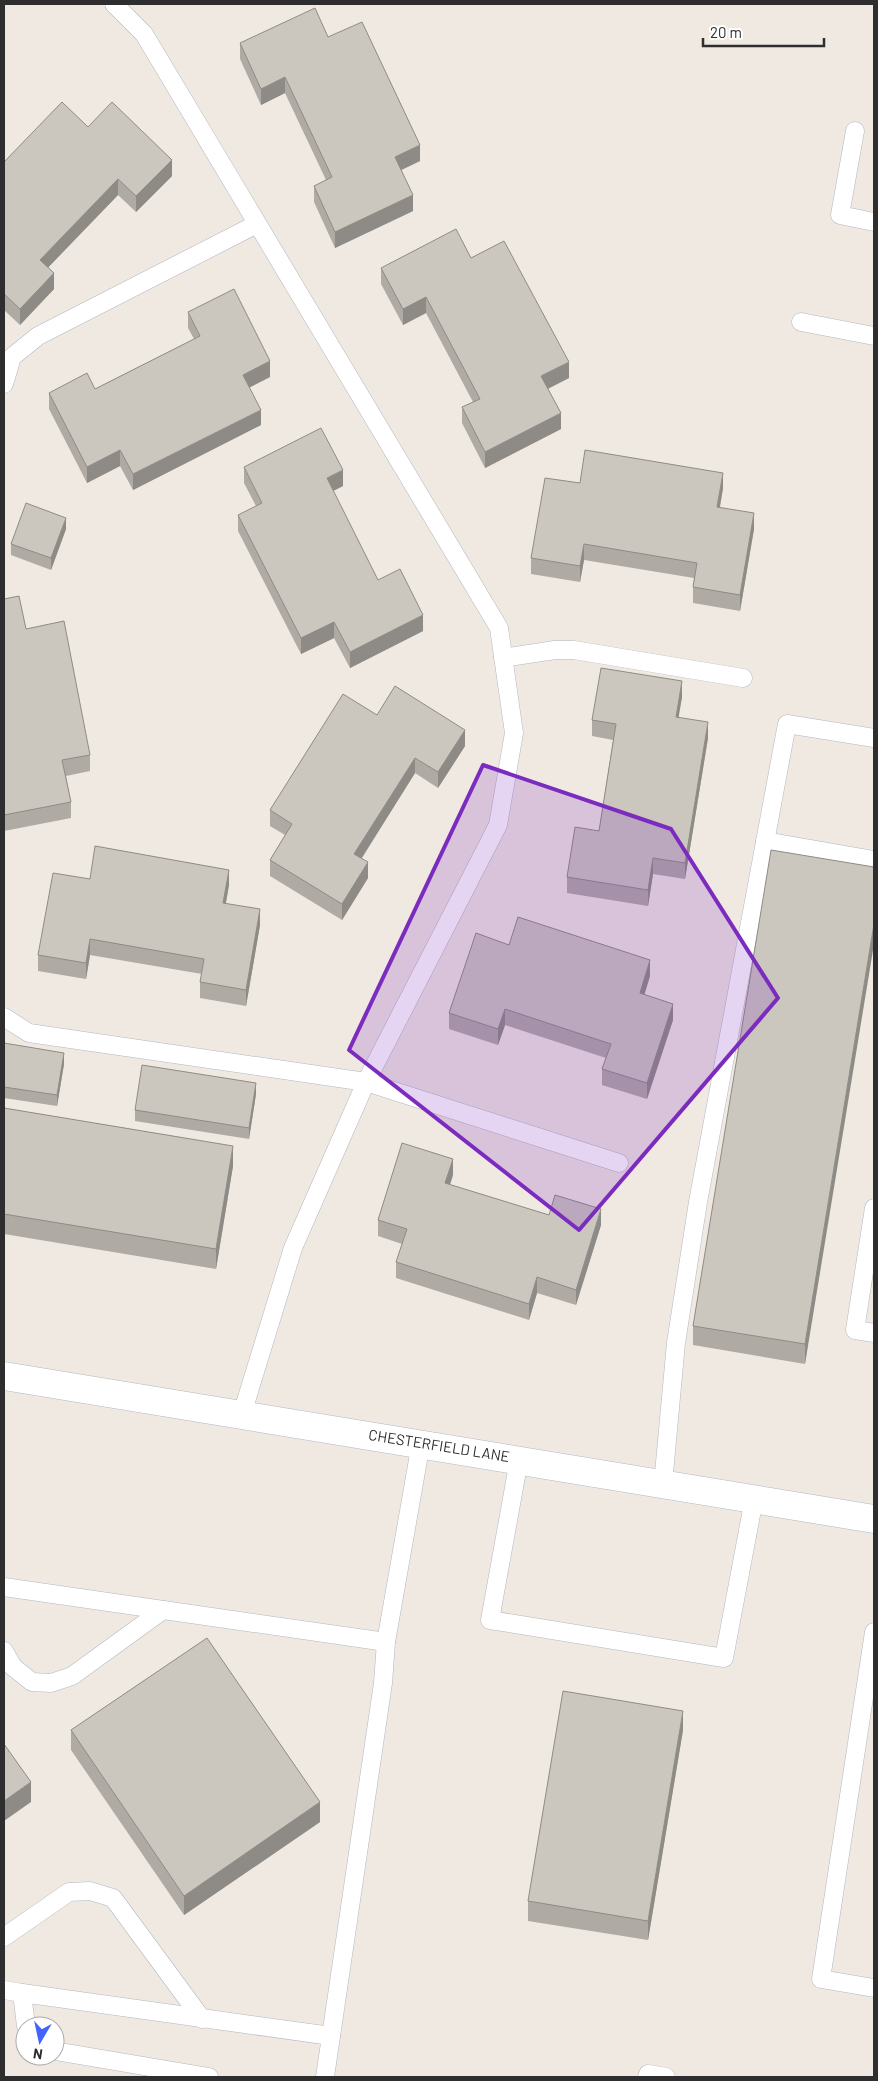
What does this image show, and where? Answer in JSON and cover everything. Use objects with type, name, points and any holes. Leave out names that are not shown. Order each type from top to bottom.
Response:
[{"type":"street","name":"CHESTERFIELD LANE","points":[[4,1376],[874,1518]]},
{"type":"lane","points":[[114,4],[144,34],[499,628],[514,733],[498,825],[366,1082],[293,1248],[242,1414]]},
{"type":"lane","points":[[855,131],[840,215],[874,222]]},
{"type":"lane","points":[[4,384],[12,358],[38,336],[257,224]]},
{"type":"lane","points":[[801,322],[874,336]]},
{"type":"lane","points":[[503,658],[555,650],[574,650],[743,678]]},
{"type":"lane","points":[[663,1484],[676,1343],[698,1202],[787,724],[874,738]]},
{"type":"lane","points":[[765,841],[874,860]]},
{"type":"lane","points":[[4,1017],[29,1033],[366,1082],[619,1163]]},
{"type":"lane","points":[[874,1208],[855,1330],[874,1333]]},
{"type":"lane","points":[[326,2077],[383,1683],[386,1642],[421,1443]]},
{"type":"lane","points":[[519,1460],[490,1620],[724,1658],[754,1499]]},
{"type":"lane","points":[[4,1587],[386,1642]]},
{"type":"lane","points":[[4,1651],[13,1667],[32,1682],[51,1683],[72,1676],[163,1610]]},
{"type":"lane","points":[[874,1632],[821,1979],[874,1988]]},
{"type":"lane","points":[[4,1937],[69,1892],[90,1891],[113,1898],[202,2018]]},
{"type":"lane","points":[[4,1990],[331,2036]]},
{"type":"lane","points":[[22,1993],[25,2016]]},
{"type":"lane","points":[[65,2053],[209,2077]]},
{"type":"lane","points":[[647,2077],[648,2074],[666,2077]]},
{"type":"highlighted area","points":[[483,765],[671,829],[778,998],[579,1230],[349,1050]]},
{"type":"building","points":[[315,8],[328,37],[362,22],[420,145],[395,157],[413,195],[335,232],[314,186],[332,177],[285,77],[261,89],[240,43]]},
{"type":"building","points":[[62,102],[88,127],[112,102],[172,160],[136,196],[118,179],[40,260],[54,273],[20,309],[4,294],[4,162]]},
{"type":"building","points":[[456,229],[471,258],[504,241],[569,362],[541,376],[561,413],[485,452],[462,407],[480,399],[426,297],[403,309],[381,268]]},
{"type":"building","points":[[234,289],[270,361],[243,375],[261,410],[133,474],[120,450],[87,467],[49,393],[87,373],[95,389],[200,336],[188,312]]},
{"type":"building","points":[[321,428],[343,470],[327,478],[378,580],[400,569],[423,615],[350,652],[334,622],[301,638],[238,515],[262,503],[244,467]]},
{"type":"building","points":[[585,450],[723,473],[717,507],[754,513],[740,595],[693,587],[697,563],[584,544],[580,566],[531,558],[545,478],[580,483]]},
{"type":"building","points":[[26,503],[66,518],[51,558],[11,544]]},
{"type":"building","points":[[19,596],[26,629],[64,621],[90,755],[62,760],[71,802],[4,815],[4,599]]},
{"type":"building","points":[[601,668],[682,681],[676,717],[708,722],[685,863],[653,858],[648,890],[567,877],[575,827],[599,831],[616,724],[592,720]]},
{"type":"building","points":[[395,686],[465,730],[438,772],[415,758],[354,854],[368,862],[342,904],[270,860],[292,824],[270,810],[343,694],[377,715]]},
{"type":"building","points":[[95,846],[229,870],[223,903],[260,909],[246,990],[200,982],[204,959],[90,939],[86,963],[38,955],[53,873],[90,879]]},
{"type":"building","points":[[771,850],[874,867],[874,924],[805,1344],[693,1326]]},
{"type":"building","points":[[518,917],[650,960],[640,993],[673,1004],[647,1083],[602,1069],[611,1044],[505,1009],[498,1029],[449,1013],[476,933],[509,945]]},
{"type":"building","points":[[4,1043],[64,1053],[57,1095],[4,1087]]},
{"type":"building","points":[[142,1065],[256,1083],[249,1128],[135,1110]]},
{"type":"building","points":[[4,1108],[233,1146],[216,1249],[4,1214]]},
{"type":"building","points":[[402,1143],[453,1159],[445,1183],[549,1215],[555,1195],[601,1209],[576,1290],[537,1277],[529,1304],[396,1262],[407,1229],[378,1220]]},
{"type":"building","points":[[207,1638],[320,1802],[184,1896],[71,1730]]},
{"type":"building","points":[[563,1691],[683,1711],[648,1921],[528,1901]]},
{"type":"building","points":[[4,1744],[31,1782],[4,1801]]}]
